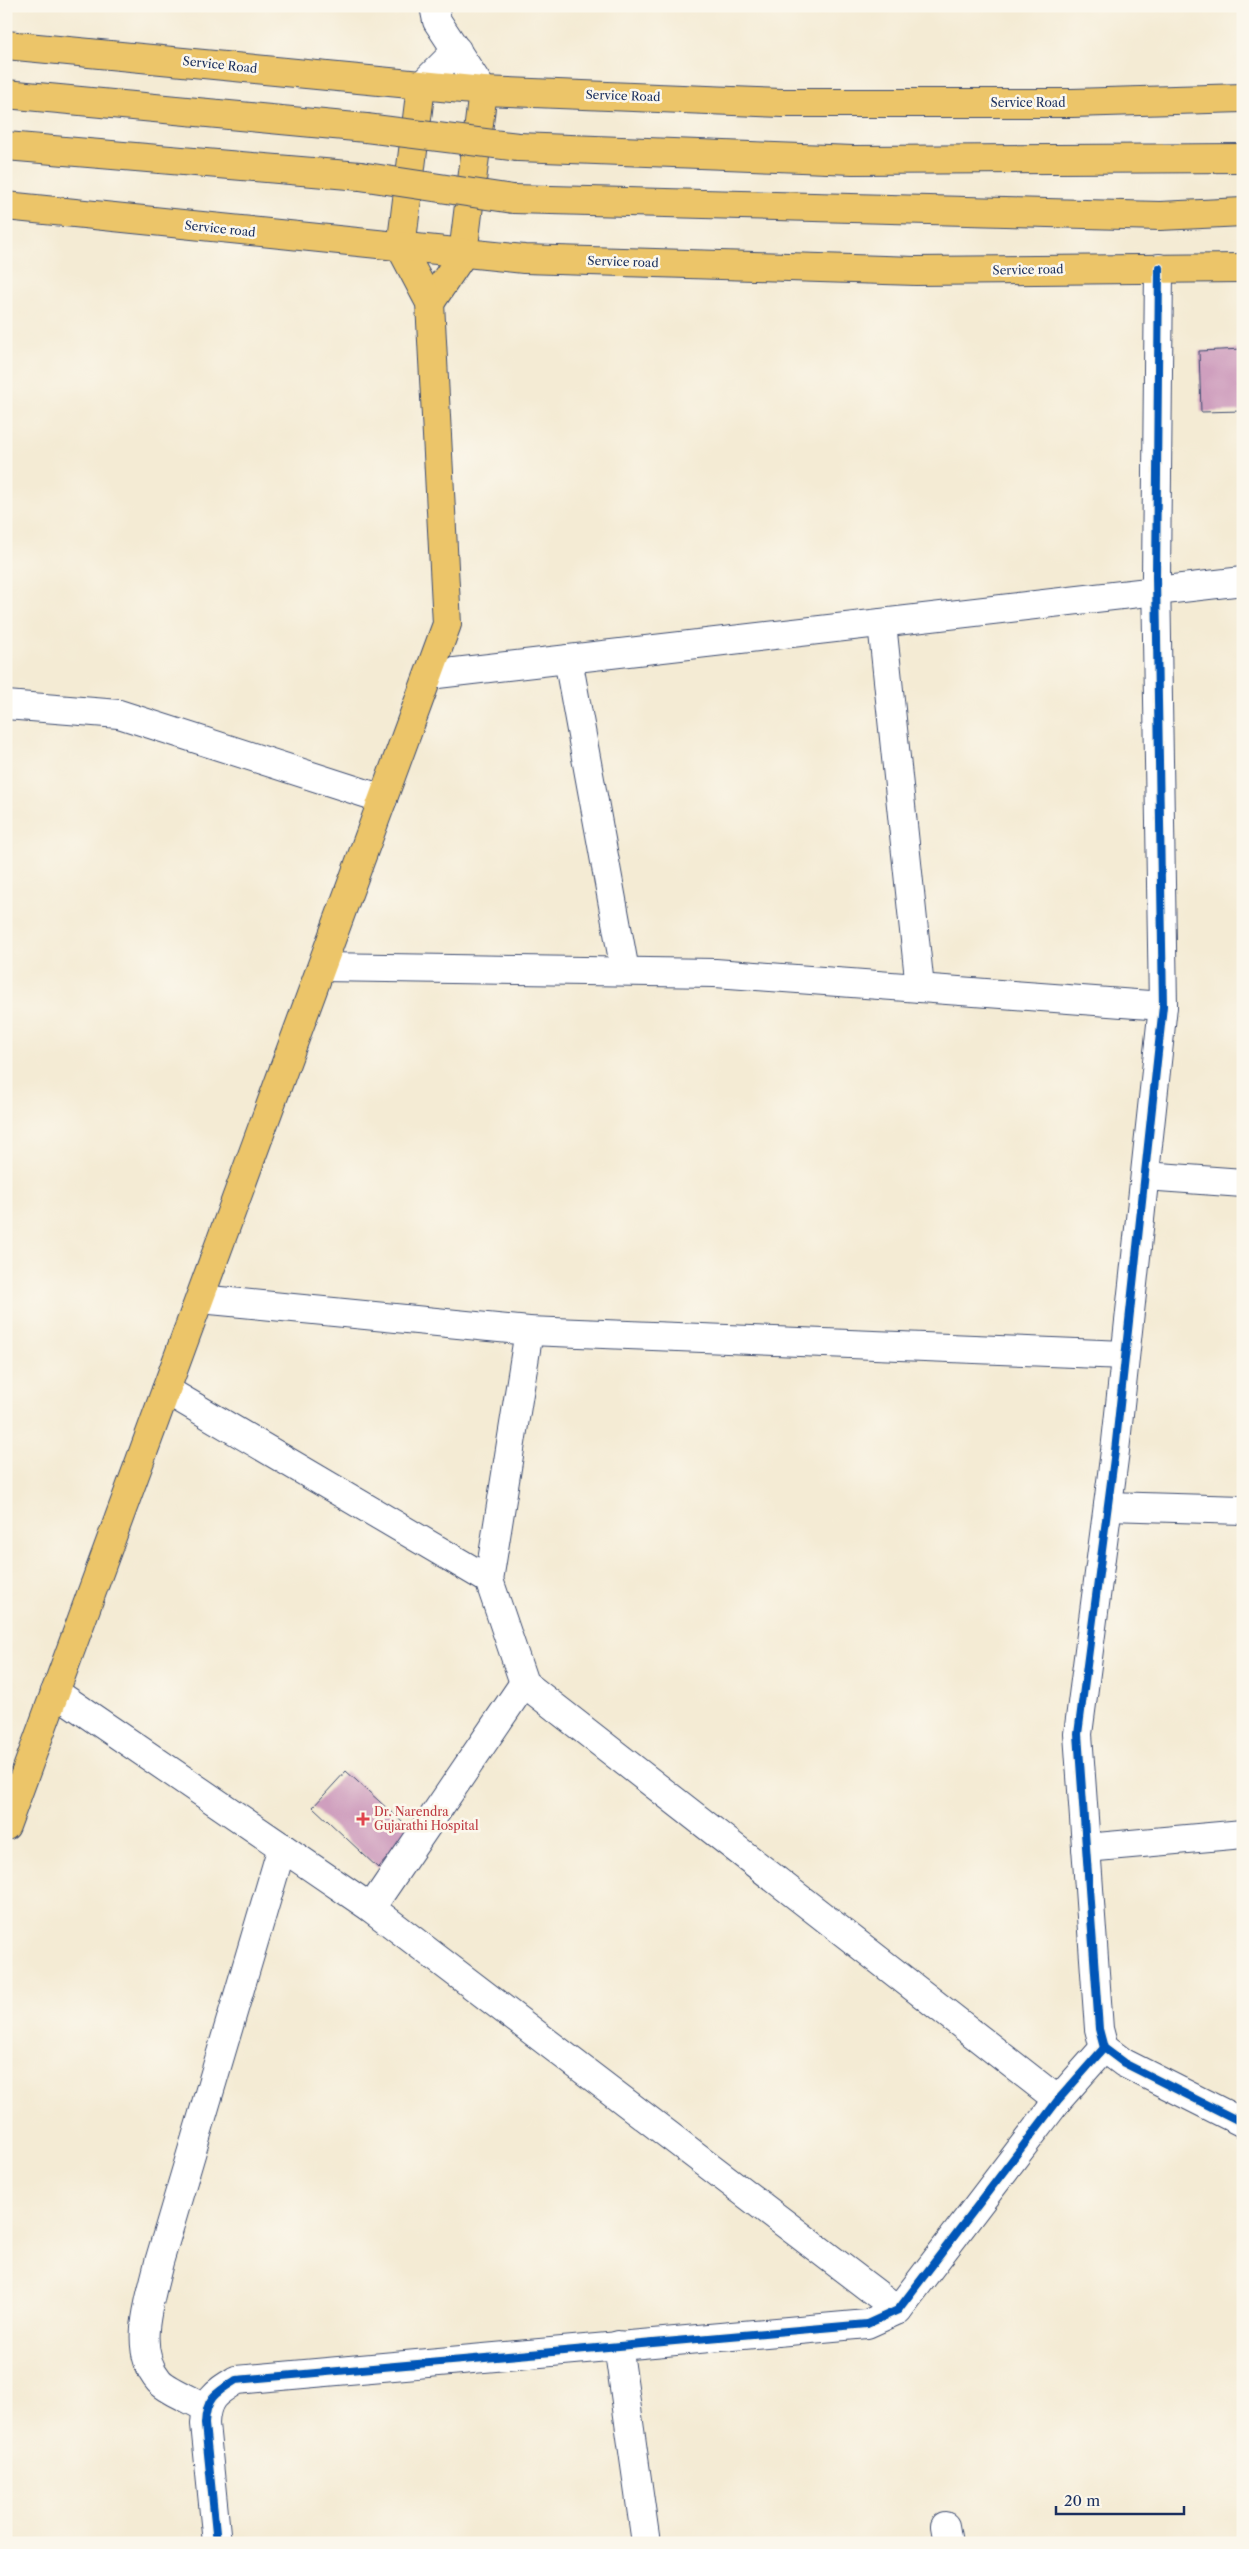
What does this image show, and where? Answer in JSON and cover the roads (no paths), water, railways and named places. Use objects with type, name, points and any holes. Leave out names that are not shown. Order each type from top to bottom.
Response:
[{"type":"main road","name":"Service Road","points":[[6,45],[483,91],[782,102],[1072,103],[1243,98]]},
{"type":"main road","points":[[6,1826],[447,624],[430,303],[402,248],[421,86]]},
{"type":"main road","points":[[430,303],[463,254],[483,91]]},
{"type":"main road","points":[[6,94],[366,128],[518,147],[852,160],[1243,158]]},
{"type":"main road","points":[[6,146],[360,176],[513,199],[1160,216],[1243,212]]},
{"type":"main road","name":"Service road","points":[[6,206],[524,259],[916,271],[1243,268]]},
{"type":"street","points":[[434,6],[437,21],[483,91]]},
{"type":"street","points":[[421,86],[457,50]]},
{"type":"street","points":[[1159,268],[1156,592],[1163,1006],[1108,1506],[1078,1734],[1099,2029],[1104,2048],[1124,2063],[1243,2123]]},
{"type":"street","points":[[429,675],[1243,582]]},
{"type":"street","points":[[882,623],[920,988]]},
{"type":"street","points":[[568,658],[625,971]]},
{"type":"street","points":[[6,705],[120,714],[383,799]]},
{"type":"street","points":[[322,968],[716,973],[1163,1006]]},
{"type":"street","points":[[1145,1176],[1243,1183]]},
{"type":"street","points":[[200,1299],[529,1331],[1125,1355]]},
{"type":"street","points":[[529,1331],[490,1580],[524,1683],[1058,2100]]},
{"type":"street","points":[[166,1390],[490,1580]]},
{"type":"street","points":[[1108,1506],[1243,1510]]},
{"type":"street","points":[[370,1908],[524,1683]]},
{"type":"street","points":[[55,1692],[370,1908],[898,2310]]},
{"type":"street","points":[[1086,1848],[1243,1834]]},
{"type":"street","points":[[206,2408],[159,2381],[146,2356],[145,2326],[159,2262],[282,1848]]},
{"type":"street","points":[[217,2543],[205,2424],[206,2408],[216,2392],[236,2380],[867,2324],[898,2310],[1058,2100],[1104,2048]]},
{"type":"street","points":[[618,2346],[646,2543]]},
{"type":"place","name":"Dr. Narendra Gujarathi Hospital","points":[[363,1819]]}]
